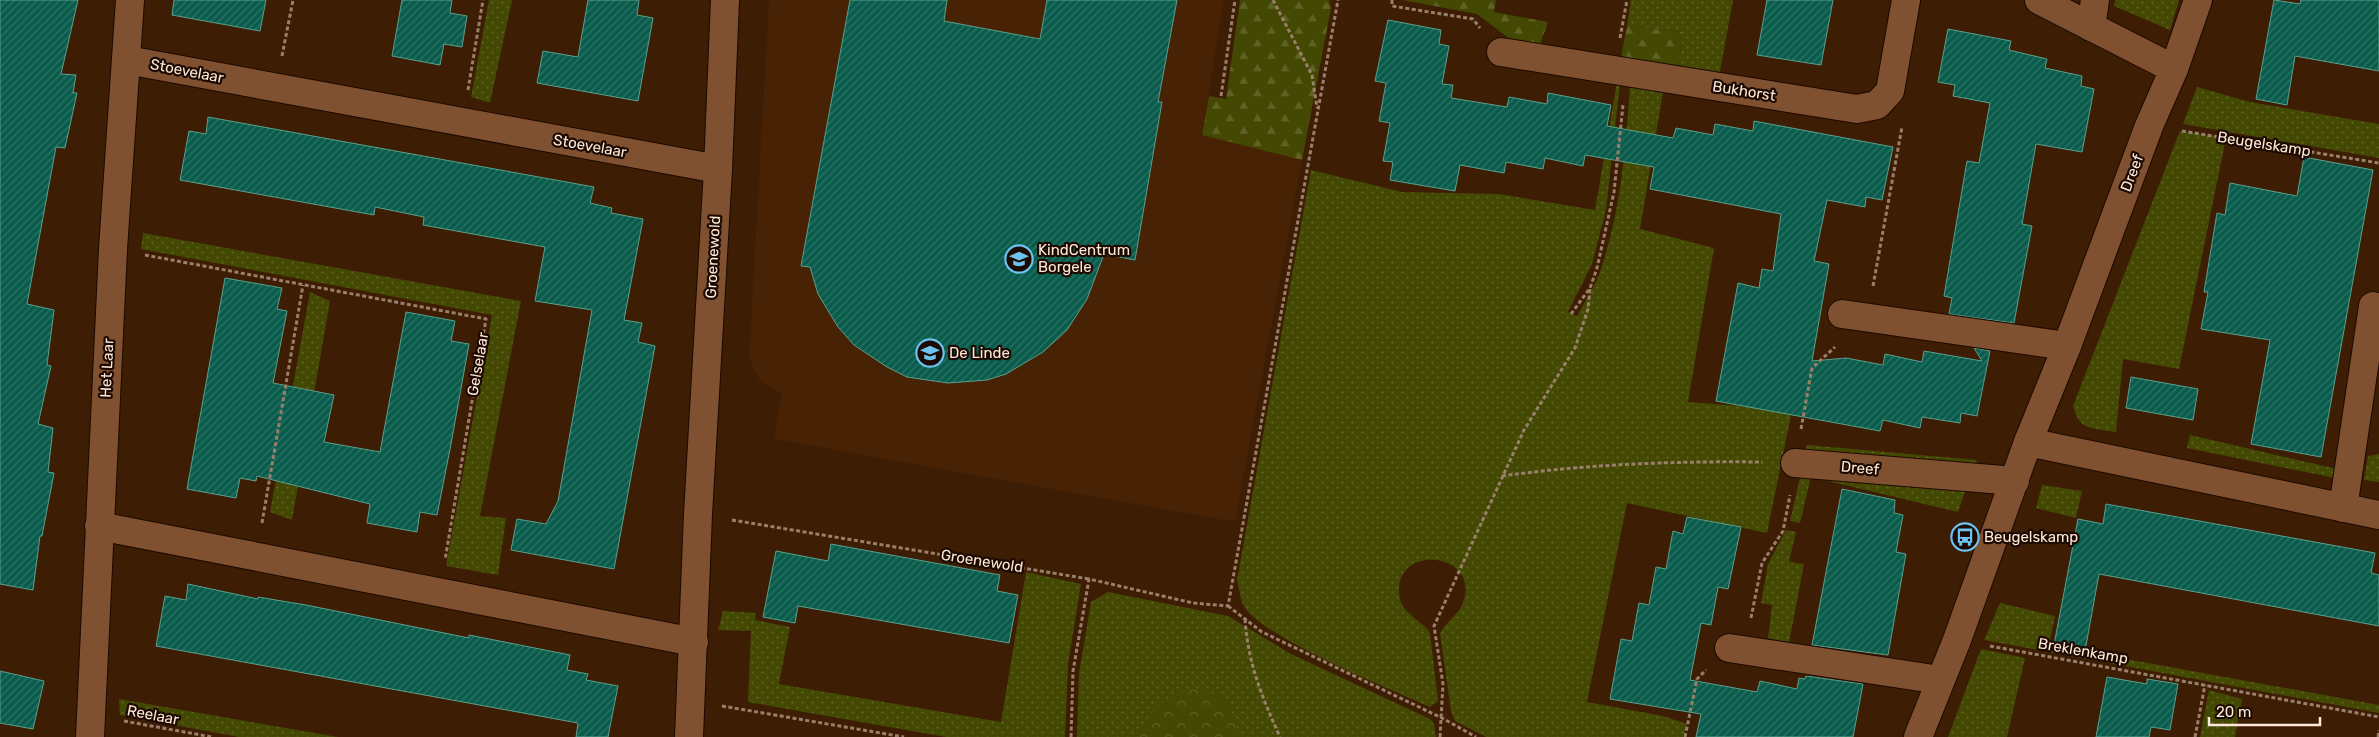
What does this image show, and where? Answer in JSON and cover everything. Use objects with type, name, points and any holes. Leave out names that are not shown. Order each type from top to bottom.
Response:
[{"type":"street","name":"Het Laar","points":[[90,726],[113,249],[130,0]]},
{"type":"street","name":"Groenewold","points":[[689,737],[692,701],[698,514],[718,170],[725,0]]},
{"type":"street","points":[[1890,91],[1906,0]]},
{"type":"street","points":[[2040,0],[2174,70]]},
{"type":"street","points":[[2091,27],[2095,0]]},
{"type":"street","name":"Dreef","points":[[1918,737],[1957,640],[2028,442],[2067,346],[2149,126],[2174,70],[2198,0]]},
{"type":"street","name":"Bukhorst","points":[[1501,52],[1857,109],[1877,105],[1890,91]]},
{"type":"street","name":"Stoevelaar","points":[[127,60],[718,170]]},
{"type":"street","points":[[2343,508],[2372,306]]},
{"type":"street","points":[[1855,316],[2067,346]]},
{"type":"street","points":[[2028,442],[2379,515]]},
{"type":"street","name":"Dreef","points":[[1795,463],[2015,481]]},
{"type":"street","points":[[99,526],[694,642]]},
{"type":"street","points":[[1729,648],[1940,680]]},
{"type":"path","points":[[276,88],[293,0]]},
{"type":"path","points":[[462,122],[483,0]]},
{"type":"path","points":[[1221,96],[1235,0]]},
{"type":"path","points":[[1273,0],[1312,75],[1317,114]]},
{"type":"path","points":[[1338,0],[1228,606],[1262,632],[1442,718],[1476,737]]},
{"type":"path","points":[[1392,0],[1392,6],[1473,19],[1501,52]]},
{"type":"path","points":[[1440,737],[1443,684],[1434,626],[1524,430],[1574,348],[1588,309],[1590,288],[1597,268],[1614,192],[1628,72]]},
{"type":"path","points":[[1685,737],[1696,679],[1729,648],[1751,618],[1762,563],[1783,531],[1812,368],[1855,316],[1902,127],[1890,91]]},
{"type":"path","name":"Beugelskamp","points":[[2149,126],[2379,163]]},
{"type":"path","name":"Gelselaar","points":[[113,249],[486,319],[439,592]]},
{"type":"path","points":[[256,556],[303,285]]},
{"type":"path","points":[[1571,314],[1590,288]]},
{"type":"path","points":[[1502,476],[1544,470],[1700,461],[1795,463]]},
{"type":"path","name":"Groenewold","points":[[698,514],[1089,579],[1193,603],[1228,606]]},
{"type":"path","points":[[1071,737],[1073,671],[1089,579]]},
{"type":"path","points":[[1245,619],[1247,647],[1261,693],[1280,737]]},
{"type":"path","name":"Breklenkamp","points":[[1957,640],[2379,717]]},
{"type":"path","points":[[2196,737],[2204,685]]},
{"type":"path","points":[[692,701],[904,737]]},
{"type":"path","name":"Reelaar","points":[[90,726],[212,737]]},
{"type":"path","points":[[2378,737],[2379,730]]},
{"type":"shaded area","name":"KindCentrum Borgele","points":[[769,0],[1224,0],[1202,134],[1302,160],[1235,522],[774,439],[781,393],[760,381],[749,358]]},
{"type":"green space","points":[[489,0],[512,0],[490,103],[471,97]]},
{"type":"green space","points":[[1240,0],[1329,0],[1331,8],[1302,160],[1202,135],[1209,96],[1226,99]]},
{"type":"green space","points":[[1402,0],[1496,0],[1494,12],[1548,22],[1539,47],[1510,39],[1477,14]]},
{"type":"green space","points":[[1631,0],[1733,0],[1719,77],[1679,70],[1682,32],[1627,26]]},
{"type":"green space","points":[[2115,0],[2179,0],[2170,30],[2114,6]]},
{"type":"green space","points":[[1627,26],[1682,32],[1679,70],[1620,63]]},
{"type":"green space","points":[[1617,82],[1620,83],[1606,210],[1592,264],[1568,312],[1577,316],[1596,281],[1608,247],[1618,201],[1627,131],[1630,85],[1663,92],[1640,229],[1714,248],[1688,402],[1792,410],[1767,533],[1627,503],[1587,702],[1663,716],[1687,724],[1683,737],[1486,737],[1455,721],[1451,711],[1440,633],[1461,607],[1465,585],[1459,572],[1448,563],[1434,560],[1420,561],[1407,568],[1400,581],[1402,605],[1430,633],[1438,701],[1430,707],[1359,676],[1300,647],[1255,619],[1244,606],[1242,600],[1237,580],[1311,170],[1402,192],[1499,194],[1595,210]]},
{"type":"green space","points":[[2197,87],[2250,102],[2379,124],[2379,158],[2183,124]]},
{"type":"green space","points":[[2180,131],[2226,138],[2179,369],[2123,359],[2116,432],[2094,429],[2079,420],[2073,406]]},
{"type":"green space","points":[[143,233],[521,301],[480,516],[506,518],[498,575],[446,566],[492,315],[141,249]]},
{"type":"green space","points":[[310,292],[330,301],[292,520],[270,512]]},
{"type":"green space","points":[[2190,435],[2337,469],[2335,478],[2187,448]]},
{"type":"green space","points":[[1807,445],[1977,460],[1974,469],[1803,460]]},
{"type":"green space","points":[[2379,454],[2379,482],[2364,480],[2368,456]]},
{"type":"green space","points":[[1802,469],[1969,481],[1958,512],[1811,477],[1800,523],[1790,521]]},
{"type":"green space","points":[[2042,485],[2082,491],[2076,518],[2036,508]]},
{"type":"green space","points":[[1786,530],[1796,532],[1789,562],[1804,564],[1789,643],[1768,638],[1772,605],[1761,603],[1768,564]]},
{"type":"green space","points":[[1026,572],[1081,584],[1068,664],[1065,737],[946,737],[748,702],[751,631],[718,630],[723,611],[756,613],[755,620],[790,627],[779,684],[1001,722]]},
{"type":"green space","points":[[1108,592],[1228,616],[1291,654],[1430,719],[1434,724],[1436,737],[1077,737],[1079,673],[1091,602]]},
{"type":"green space","points":[[2000,603],[2055,616],[2049,645],[2379,705],[2379,713],[1984,640]]},
{"type":"green space","points":[[1981,649],[2025,658],[2007,737],[1948,737]]},
{"type":"green space","points":[[1196,689],[1215,695],[1227,704],[1234,717],[1239,737],[1138,737],[1148,718],[1160,704],[1185,691]]},
{"type":"green space","points":[[2209,690],[2242,699],[2235,737],[2200,737]]},
{"type":"green space","points":[[119,699],[338,737],[239,737],[120,715]]},
{"type":"building","points":[[0,0],[78,0],[61,74],[76,75],[73,93],[77,93],[65,148],[56,147],[27,304],[54,310],[47,365],[51,366],[38,424],[53,428],[48,472],[54,473],[42,536],[40,536],[33,590],[0,584]]},
{"type":"building","points":[[174,0],[266,0],[260,31],[172,15]]},
{"type":"building","points":[[402,0],[452,0],[450,13],[467,16],[462,47],[444,44],[440,65],[392,56]]},
{"type":"building","points":[[588,0],[639,0],[637,15],[653,18],[638,101],[537,83],[543,51],[578,57]]},
{"type":"building","points":[[850,0],[947,0],[944,21],[1040,39],[1047,0],[1177,0],[1158,102],[1162,102],[1135,260],[1104,254],[1087,299],[1067,330],[1043,352],[1006,374],[987,380],[948,383],[907,377],[887,367],[854,345],[838,327],[818,294],[810,267],[801,266]]},
{"type":"building","points":[[1767,0],[1833,0],[1821,65],[1757,55]]},
{"type":"building","points":[[2274,0],[2300,4],[2301,0],[2379,0],[2379,71],[2295,56],[2287,105],[2256,99]]},
{"type":"building","points":[[1388,20],[1441,30],[1439,44],[1449,46],[1442,84],[1453,85],[1451,98],[1507,107],[1509,97],[1547,104],[1548,93],[1611,105],[1607,126],[1673,138],[1676,128],[1713,135],[1715,124],[1753,131],[1754,121],[1893,147],[1882,200],[1866,197],[1865,207],[1827,200],[1814,261],[1829,264],[1812,361],[1846,358],[1883,365],[1885,354],[1922,362],[1924,351],[1982,361],[1974,348],[1990,351],[1977,416],[1961,413],[1960,423],[1922,417],[1920,428],[1883,420],[1880,431],[1716,401],[1738,283],[1759,288],[1762,269],[1773,271],[1781,214],[1650,189],[1654,167],[1585,155],[1583,166],[1545,158],[1543,169],[1506,162],[1504,173],[1460,165],[1455,191],[1390,180],[1393,162],[1383,161],[1390,123],[1379,121],[1386,83],[1375,81]]},
{"type":"building","points":[[1948,29],[2011,41],[2009,50],[2047,59],[2045,68],[2082,76],[2081,86],[2094,89],[2082,152],[2036,144],[2022,224],[2032,226],[2014,323],[1949,314],[1952,298],[1944,296],[1967,161],[1979,163],[1990,103],[1953,96],[1955,85],[1938,82]]},
{"type":"building","points":[[208,117],[594,187],[590,203],[612,208],[611,213],[643,219],[624,320],[642,323],[638,342],[655,346],[614,569],[511,550],[517,519],[546,524],[558,501],[592,310],[535,301],[545,247],[423,225],[424,217],[375,207],[374,215],[180,180],[189,131],[206,134]]},
{"type":"building","points":[[2304,157],[2373,170],[2321,457],[2251,444],[2270,340],[2201,329],[2208,292],[2204,292],[2217,213],[2225,215],[2230,183],[2297,196]]},
{"type":"building","points":[[225,278],[282,288],[277,309],[287,311],[273,383],[334,395],[324,442],[380,452],[406,312],[455,321],[451,341],[469,344],[451,444],[437,515],[420,512],[417,532],[367,523],[370,504],[257,476],[256,481],[240,478],[236,498],[187,489]]},
{"type":"building","points":[[2131,377],[2198,389],[2193,420],[2126,408]]},
{"type":"building","points":[[1842,489],[1895,500],[1894,513],[1903,515],[1896,552],[1906,554],[1888,655],[1812,645]]},
{"type":"building","points":[[2106,504],[2375,553],[2371,573],[2379,575],[2379,626],[2099,574],[2085,651],[2054,645],[2078,519],[2103,524]]},
{"type":"building","points":[[1687,517],[1741,527],[1728,589],[1718,587],[1711,625],[1701,623],[1690,680],[1757,692],[1760,681],[1797,689],[1799,678],[1805,679],[1806,676],[1863,684],[1853,737],[1696,737],[1701,714],[1610,699],[1621,639],[1632,641],[1639,603],[1649,605],[1656,567],[1666,569],[1673,531],[1683,534]]},
{"type":"building","points":[[831,544],[1000,575],[997,591],[1018,595],[1009,643],[798,606],[795,623],[763,617],[776,551],[828,561]]},
{"type":"building","points":[[188,584],[258,599],[258,597],[306,605],[469,638],[469,635],[570,655],[567,670],[588,674],[586,680],[618,686],[608,737],[576,737],[578,723],[156,646],[165,596],[186,600]]},
{"type":"building","points":[[0,671],[44,681],[33,729],[0,723]]},
{"type":"building","points":[[2107,677],[2147,684],[2147,679],[2178,684],[2170,730],[2151,727],[2149,737],[2096,737]]},
{"type":"place","name":"KindCentrum Borgele","points":[[1019,259]]},
{"type":"place","name":"De Linde","points":[[930,353]]},
{"type":"place","name":"Beugelskamp","points":[[1965,537]]}]
